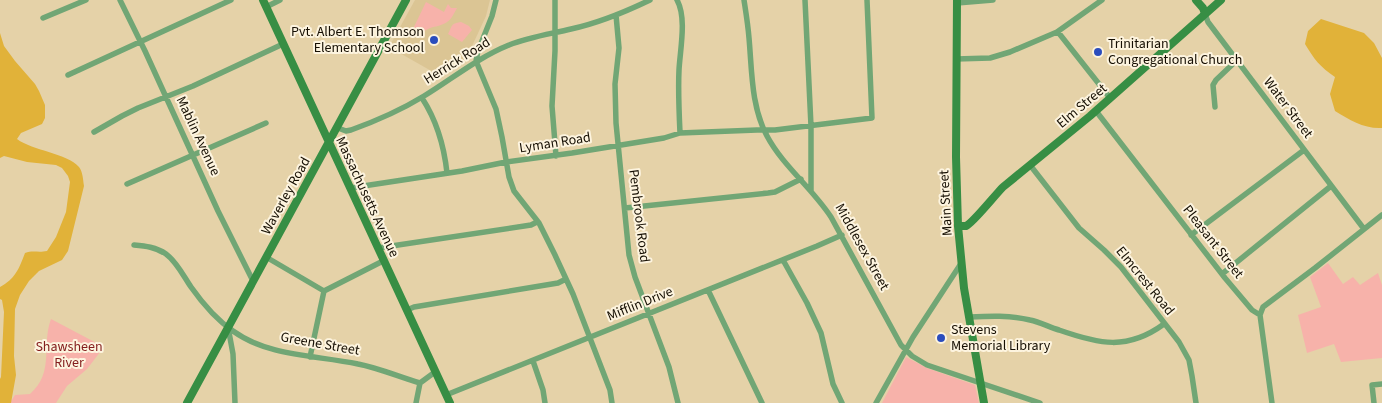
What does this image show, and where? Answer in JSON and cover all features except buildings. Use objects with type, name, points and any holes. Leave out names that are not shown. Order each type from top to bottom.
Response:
[{"type":"main road","name":"Waverley Road","points":[[187,403],[338,128],[405,0]]},
{"type":"main road","name":"Water Street","points":[[1196,0],[1205,14]]},
{"type":"main road","name":"Elm Street","points":[[958,226],[966,226],[972,222],[995,195],[1096,111],[1221,0]]},
{"type":"main road","name":"Main Street","points":[[957,2],[956,184],[958,226],[969,316],[984,403]]},
{"type":"main road","name":"Massachusetts Avenue","points":[[265,4],[450,403]]},
{"type":"street","points":[[43,18],[86,0]]},
{"type":"street","name":"Mablin Avenue","points":[[120,0],[218,211],[253,281]]},
{"type":"street","points":[[68,75],[231,0]]},
{"type":"street","points":[[265,4],[280,0]]},
{"type":"street","points":[[496,0],[476,61],[496,109],[509,176],[514,191],[537,222],[552,249],[573,294],[610,390],[612,403]]},
{"type":"street","points":[[555,0],[552,106],[556,156]]},
{"type":"street","name":"Herrick Road","points":[[338,128],[346,131],[384,117],[422,98],[476,61],[518,42],[584,26],[650,0]]},
{"type":"street","points":[[677,0],[681,10],[682,25],[679,72],[680,133]]},
{"type":"street","name":"Middlesex Street","points":[[744,0],[754,96],[761,122],[776,150],[824,206],[842,235],[892,330],[905,350],[927,365],[1040,403]]},
{"type":"street","points":[[805,0],[811,126],[811,192]]},
{"type":"street","name":"Lyman Road","points":[[350,188],[664,138],[680,133],[776,130],[872,118],[867,0]]},
{"type":"street","points":[[957,2],[993,0]]},
{"type":"street","points":[[956,59],[990,58],[1010,52],[1058,32],[1102,0]]},
{"type":"street","name":"Water Street","points":[[1205,14],[1208,22],[1364,229]]},
{"type":"street","name":"Pembrook Road","points":[[616,15],[619,48],[615,103],[629,255],[635,277],[669,366],[678,403]]},
{"type":"street","points":[[1058,32],[1110,98]]},
{"type":"street","points":[[94,132],[124,115],[193,86],[283,44]]},
{"type":"street","points":[[1215,107],[1213,85],[1237,60]]},
{"type":"street","points":[[422,98],[443,143],[447,173]]},
{"type":"street","name":"Pleasant Street","points":[[1096,111],[1222,274],[1252,310],[1260,315]]},
{"type":"street","points":[[127,184],[266,123]]},
{"type":"street","points":[[1191,235],[1304,150]]},
{"type":"street","name":"Elmcrest Road","points":[[1030,165],[1078,228],[1121,267],[1179,342],[1189,360],[1196,403]]},
{"type":"street","points":[[624,208],[775,192],[801,179]]},
{"type":"street","points":[[1222,274],[1331,186]]},
{"type":"street","points":[[1272,403],[1260,315],[1263,307],[1382,216]]},
{"type":"street","points":[[378,248],[531,225],[537,222]]},
{"type":"street","name":"Mifflin Drive","points":[[446,395],[842,235]]},
{"type":"street","name":"Greene Street","points":[[134,245],[150,247],[167,254],[200,300],[213,314],[241,336],[264,346],[286,352],[357,364],[420,382]]},
{"type":"street","points":[[266,257],[324,291]]},
{"type":"street","points":[[782,260],[822,333],[833,384],[842,403]]},
{"type":"street","points":[[324,291],[383,261]]},
{"type":"street","points":[[876,403],[905,350],[962,262]]},
{"type":"street","points":[[407,310],[558,283],[566,279]]},
{"type":"street","points":[[708,290],[762,403]]},
{"type":"street","points":[[310,357],[324,291]]},
{"type":"street","points":[[969,316],[1022,318],[1090,340],[1113,343],[1138,339],[1164,324]]},
{"type":"street","points":[[228,327],[233,354],[235,403]]},
{"type":"street","points":[[533,361],[543,390],[545,403]]},
{"type":"street","points":[[416,403],[420,382],[435,372]]},
{"type":"street","points":[[1374,403],[1372,385],[1382,384]]},
{"type":"shaded area","name":"Pvt. Albert E. Thomson Elementary School","points":[[415,0],[490,0],[486,16],[466,59],[442,77],[389,47]]},
{"type":"shaded area","points":[[1321,19],[1364,33],[1374,43],[1382,58],[1382,128],[1363,125],[1335,111],[1330,94],[1335,77],[1325,70],[1305,44],[1308,31]]},
{"type":"shaded area","name":"Shawsheen River","points":[[0,33],[4,46],[35,84],[45,105],[45,118],[42,124],[21,133],[17,139],[74,162],[81,171],[84,186],[68,251],[62,260],[39,271],[29,281],[20,295],[15,309],[14,356],[16,375],[11,403],[0,403],[4,312],[2,300],[0,299],[0,287],[16,273],[25,253],[47,251],[56,237],[66,212],[70,182],[62,168],[56,165],[27,162],[4,156],[0,158]]},
{"type":"green space","points":[[426,2],[444,12],[448,4],[451,8],[457,8],[449,21],[429,28],[419,37],[412,31]]},
{"type":"green space","points":[[461,22],[472,30],[462,42],[448,34],[453,24]]},
{"type":"green space","points":[[1328,263],[1343,284],[1353,277],[1360,285],[1378,273],[1382,285],[1382,358],[1341,362],[1334,344],[1307,353],[1298,315],[1321,307],[1310,277]]},
{"type":"green space","name":"Shawsheen River","points":[[51,319],[104,347],[87,369],[67,386],[56,403],[10,403],[15,395],[30,394],[38,386],[45,368],[48,329]]},
{"type":"green space","points":[[906,357],[927,368],[975,385],[979,403],[882,403]]},
{"type":"place","name":"Pvt. Albert E. Thomson Elementary School","points":[[434,40]]},
{"type":"place","name":"Trinitarian Congregational Church","points":[[1098,52]]},
{"type":"place","name":"Stevens Memorial Library","points":[[941,338]]}]
